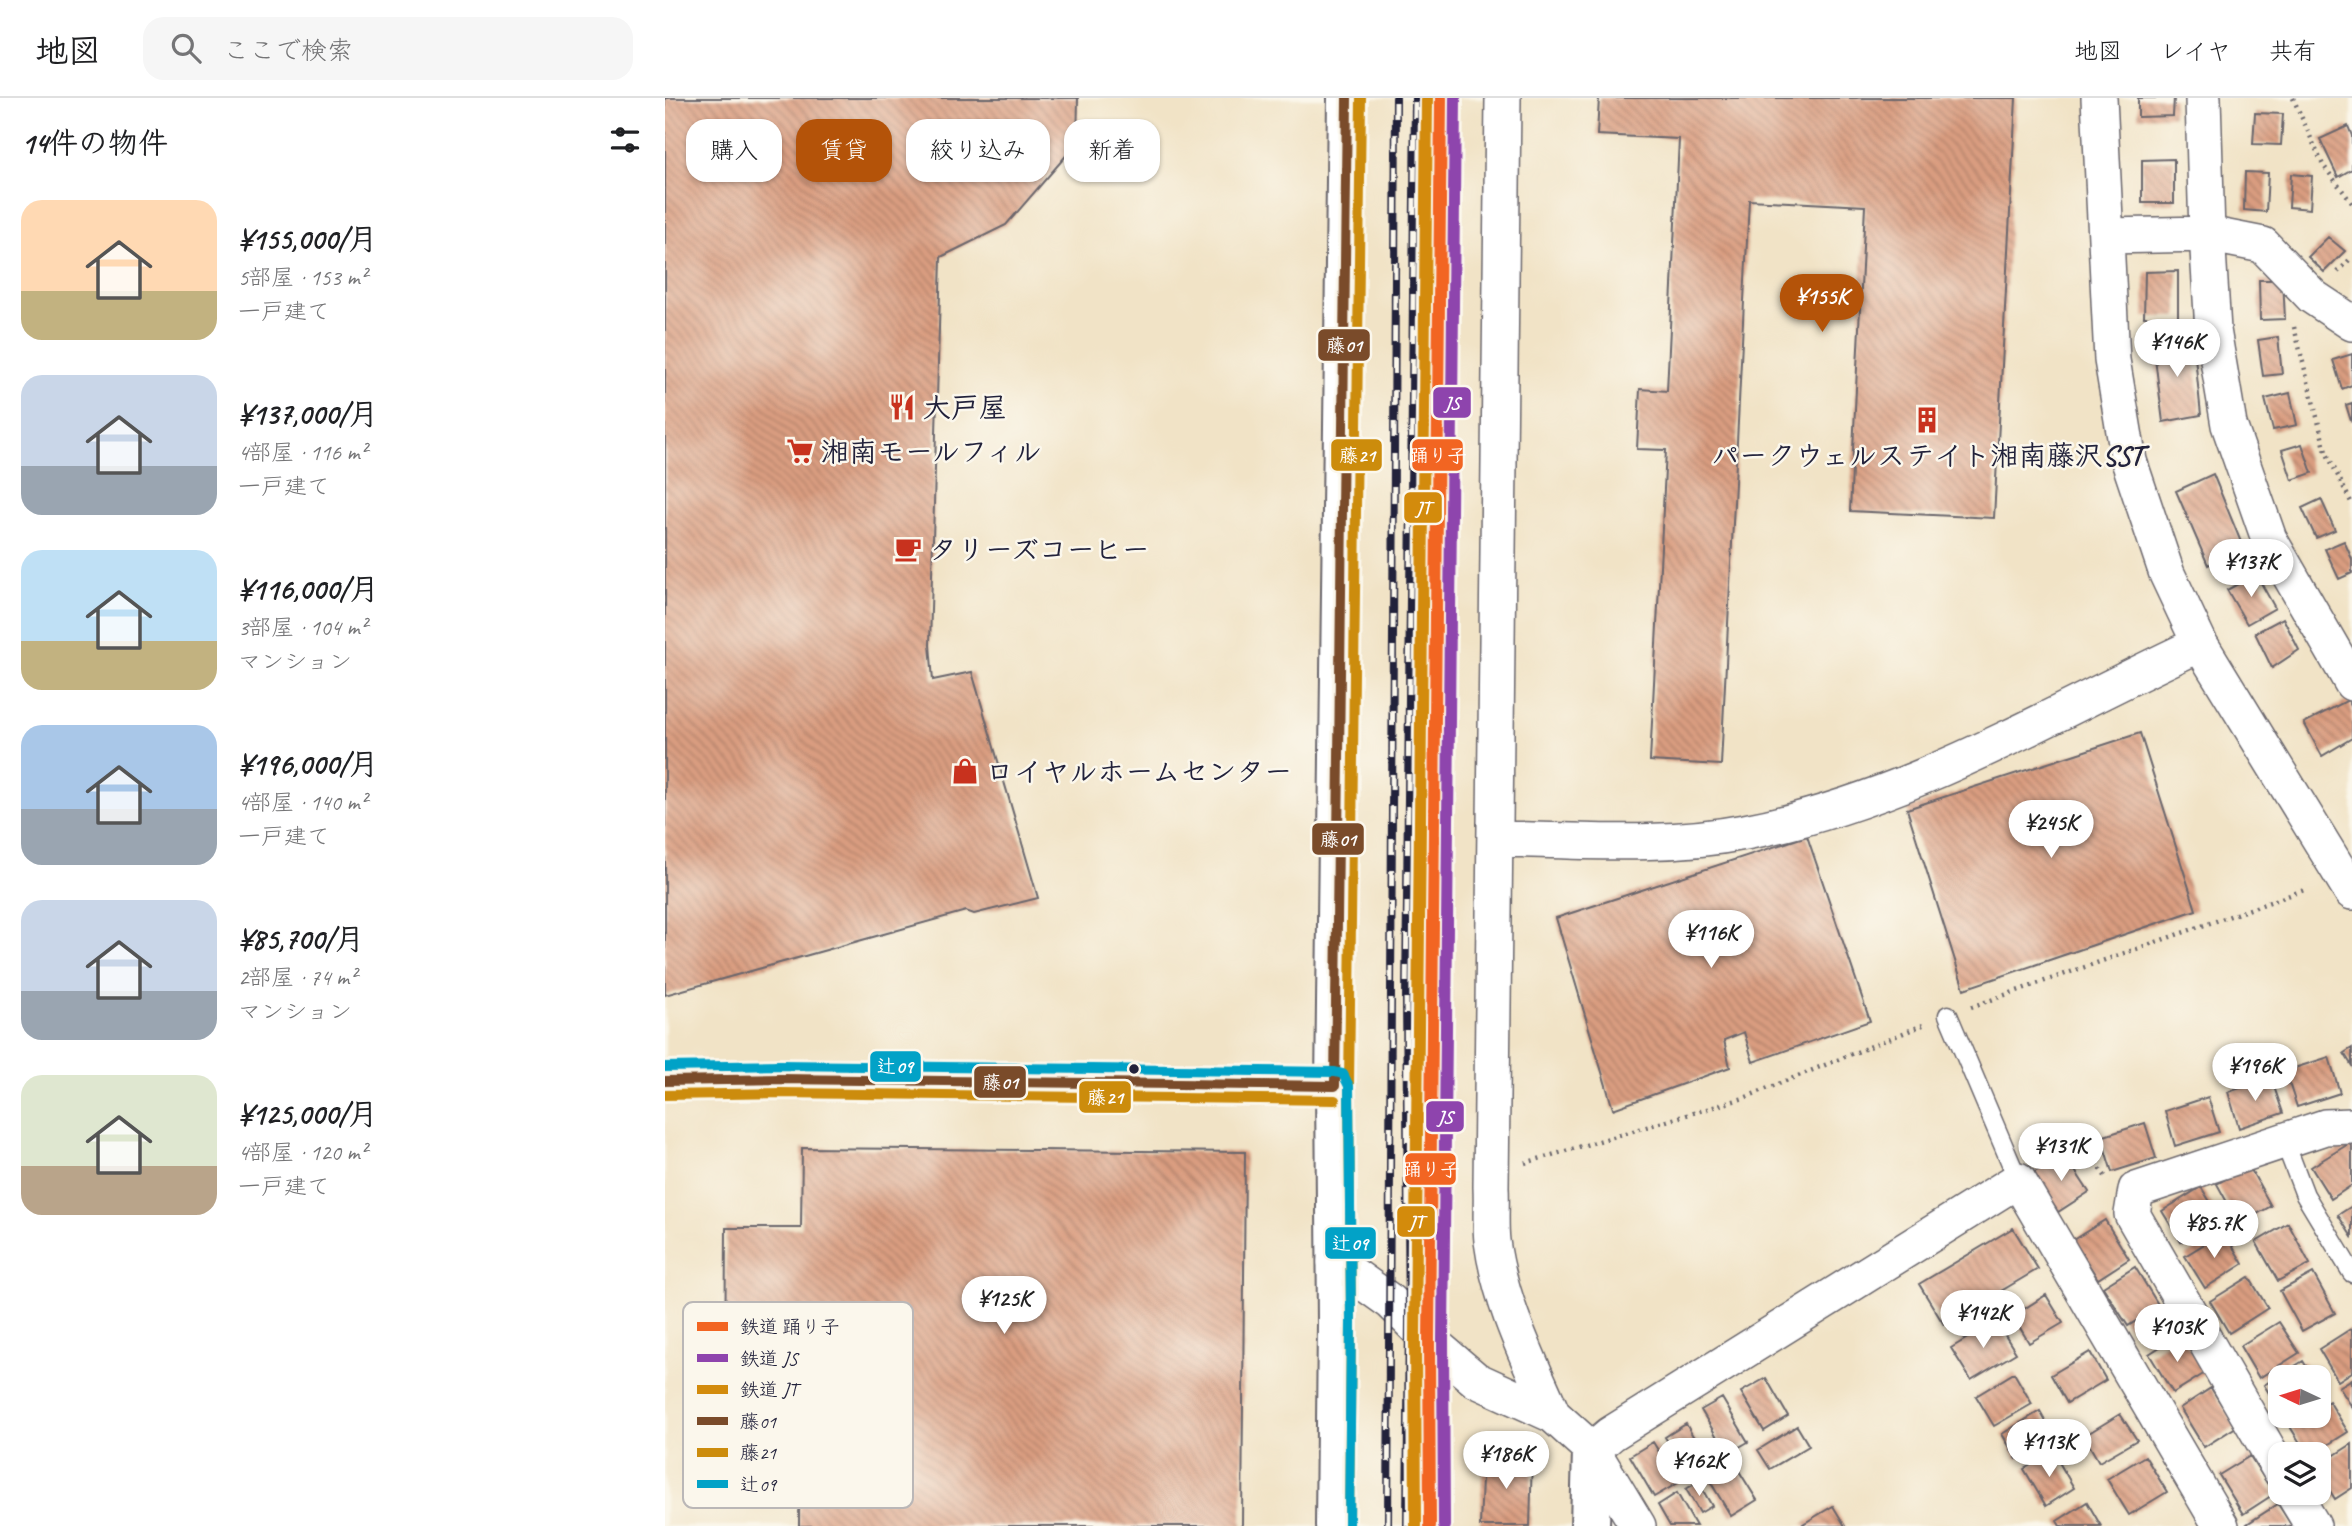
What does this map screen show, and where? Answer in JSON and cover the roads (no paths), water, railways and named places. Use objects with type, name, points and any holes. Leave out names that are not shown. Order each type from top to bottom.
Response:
[{"type":"street","points":[[1335,1526],[1335,1086],[1347,98]]},
{"type":"street","points":[[1503,98],[1492,1241],[1504,1294],[1553,1415]]},
{"type":"street","points":[[2099,98],[2112,360],[2129,460],[2167,574],[2200,644],[2352,892]]},
{"type":"street","points":[[2203,98],[2213,330],[2229,425],[2269,539],[2352,683]]},
{"type":"street","points":[[2106,236],[2207,234],[2263,245],[2313,296],[2352,323]]},
{"type":"street","points":[[1495,839],[1590,842],[1668,840],[1743,833],[1825,813],[1930,774],[1999,743],[2200,644]]},
{"type":"street","points":[[665,1081],[780,1079],[1335,1086]]},
{"type":"street","points":[[2268,1449],[2131,1214],[2136,1190],[2325,1127],[2352,1126]]},
{"type":"street","points":[[1590,1526],[1592,1450],[1611,1434],[2018,1180],[2221,1526]]},
{"type":"street","points":[[1335,1262],[1391,1302],[1429,1340],[1476,1380],[1553,1415],[1592,1450],[1638,1526]]},
{"type":"street","points":[[2300,1505],[2313,1526]]},
{"type":"lane","points":[[1948,1015],[2018,1180]]},
{"type":"lane","points":[[2284,1140],[2305,1195],[2352,1273]]},
{"type":"railway","points":[[1388,1526],[1396,98]]},
{"type":"railway","points":[[1407,1526],[1409,1320],[1406,998],[1415,98]]},
{"type":"rail line","name":"JT","points":[[1416,1526],[1415,1340],[1427,98]]},
{"type":"rail line","name":"踊り子","points":[[1430,1526],[1429,1340],[1441,98]]},
{"type":"rail line","name":"JS","points":[[1444,1526],[1443,1340],[1455,98]]},
{"type":"place","name":"大戸屋","points":[[902,407]]},
{"type":"place","name":"パークウェルステイト湘南藤沢SST","points":[[1927,420]]},
{"type":"place","name":"湘南モールフィル","points":[[800,451]]},
{"type":"place","name":"タリーズコーヒー","points":[[908,549]]},
{"type":"place","name":"ロイヤルホームセンター","points":[[965,771]]}]
